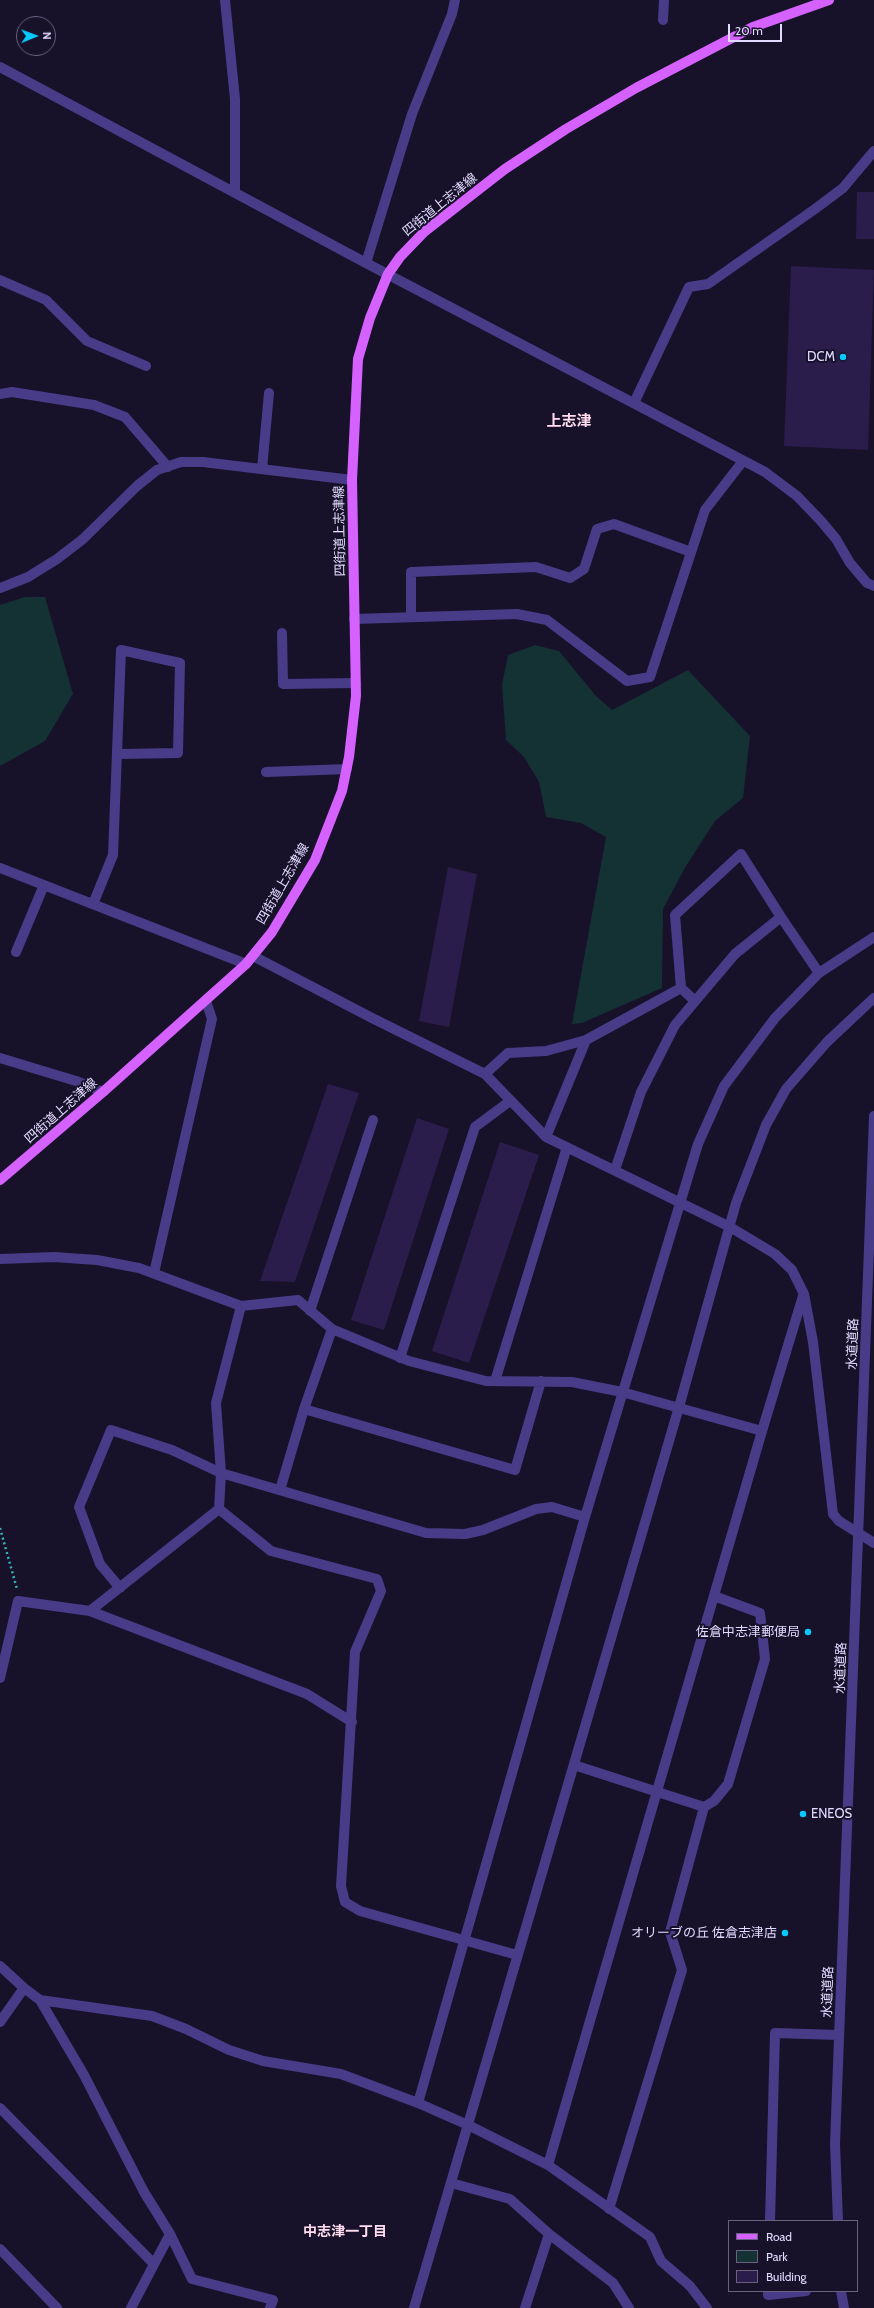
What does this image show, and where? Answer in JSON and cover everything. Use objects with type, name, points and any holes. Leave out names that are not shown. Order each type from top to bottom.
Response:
[{"type":"main road","name":"四街道上志津線","points":[[0,1180],[103,1092],[246,964],[272,932],[315,860],[342,791],[347,769],[353,727],[356,683],[352,480],[358,359],[370,318],[388,274],[400,257],[424,232],[505,169],[566,129],[636,88],[753,27],[829,0]]},
{"type":"street","points":[[225,0],[235,99],[235,192]]},
{"type":"street","points":[[366,263],[412,114],[452,14],[455,0]]},
{"type":"street","points":[[663,20],[664,0]]},
{"type":"street","points":[[0,67],[366,263],[765,472],[797,496],[836,539],[854,568],[867,584],[874,586]]},
{"type":"street","points":[[634,403],[689,287],[708,284],[843,188],[874,151]]},
{"type":"street","points":[[0,280],[46,300],[87,342],[146,366]]},
{"type":"street","points":[[0,394],[12,392],[94,405],[125,417],[168,466]]},
{"type":"street","points":[[262,469],[269,393]]},
{"type":"street","points":[[354,619],[517,614],[547,620],[627,681],[650,677],[705,510],[743,461]]},
{"type":"street","points":[[0,588],[28,578],[57,559],[84,539],[137,486],[157,470],[168,466],[182,462],[203,462],[352,480]]},
{"type":"street","points":[[410,617],[411,572],[536,567],[570,578],[584,569],[597,529],[614,524],[691,552]]},
{"type":"street","points":[[282,633],[283,684],[356,683]]},
{"type":"street","points":[[93,904],[113,855],[119,754],[121,650],[180,663],[178,753],[119,754]]},
{"type":"street","points":[[266,772],[347,769]]},
{"type":"street","points":[[694,1001],[681,988],[675,915],[742,854],[781,917],[819,973]]},
{"type":"street","points":[[0,868],[246,964]]},
{"type":"street","points":[[16,952],[44,885]]},
{"type":"street","points":[[616,1170],[641,1092],[675,1025],[735,954],[781,917]]},
{"type":"street","points":[[418,2103],[463,1940],[585,1518],[698,1144],[724,1086],[775,1018],[819,973],[874,937]]},
{"type":"street","points":[[253,956],[485,1074],[546,1137],[730,1227],[775,1254],[792,1270],[804,1294],[813,1342],[833,1514],[839,1521],[874,1544]]},
{"type":"street","points":[[485,1074],[508,1053],[546,1051],[586,1040],[681,988]]},
{"type":"street","points":[[414,2308],[679,1407],[736,1203],[766,1125],[786,1089],[827,1042],[874,998]]},
{"type":"street","points":[[154,1273],[212,1019],[206,1001]]},
{"type":"street","points":[[546,1137],[586,1040]]},
{"type":"street","points":[[0,1058],[76,1081],[103,1092]]},
{"type":"street","points":[[400,1358],[476,1127],[510,1101]]},
{"type":"street","name":"水道道路","points":[[838,2220],[835,2144],[874,1116]]},
{"type":"street","points":[[310,1311],[373,1120]]},
{"type":"street","points":[[494,1381],[567,1147]]},
{"type":"street","points":[[0,1259],[54,1257],[97,1260],[139,1268],[241,1306],[298,1300],[332,1330],[400,1358],[486,1381],[572,1382],[622,1392],[762,1431]]},
{"type":"street","points":[[548,2165],[762,1431],[804,1294]]},
{"type":"street","points":[[90,1612],[219,1509],[221,1474],[216,1402],[241,1306]]},
{"type":"street","points":[[280,1490],[304,1409],[332,1330]]},
{"type":"street","points":[[304,1409],[514,1470],[541,1381]]},
{"type":"street","points":[[120,1588],[100,1564],[79,1507],[111,1430],[172,1450],[221,1474],[435,1534],[465,1534],[483,1530],[536,1509],[552,1507],[585,1518]]},
{"type":"street","points":[[219,1509],[271,1551],[377,1579],[381,1591],[355,1652],[341,1886],[345,1902],[360,1912],[517,1955]]},
{"type":"street","points":[[610,2209],[682,1970],[670,1932],[704,1808],[714,1801],[728,1784],[765,1659],[760,1613],[714,1596]]},
{"type":"street","points":[[0,1678],[18,1601],[90,1612],[307,1694],[352,1722]]},
{"type":"street","points":[[574,1765],[704,1808]]},
{"type":"street","points":[[0,1966],[24,1988],[40,2000],[84,2075],[144,2192],[170,2234],[192,2279],[273,2300],[270,2308]]},
{"type":"street","points":[[0,2022],[24,1988]]},
{"type":"street","points":[[40,2000],[152,2016],[186,2029],[229,2050],[263,2061],[340,2074],[418,2103],[468,2125],[548,2165],[650,2237],[661,2261],[690,2286],[707,2308]]},
{"type":"street","points":[[770,2220],[776,2033],[839,2035]]},
{"type":"street","points":[[0,2108],[154,2264]]},
{"type":"street","points":[[451,2183],[510,2199],[549,2234],[613,2283],[629,2308]]},
{"type":"street","points":[[131,2308],[170,2234]]},
{"type":"street","points":[[525,2308],[549,2234]]},
{"type":"street","points":[[0,2249],[57,2308]]},
{"type":"street","points":[[768,2292],[768,2295],[796,2292]]},
{"type":"street","points":[[841,2292],[844,2308]]},
{"type":"path","points":[[0,1528],[17,1585],[18,1601]]},
{"type":"green space","points":[[25,597],[45,597],[73,694],[45,741],[0,766],[0,605]]},
{"type":"green space","points":[[535,645],[559,651],[596,696],[612,710],[688,670],[750,736],[743,798],[715,821],[686,866],[663,909],[662,988],[582,1023],[572,1024],[606,837],[581,823],[546,817],[539,782],[524,757],[506,740],[502,685],[508,655]]},
{"type":"building","points":[[857,192],[874,192],[874,239],[856,239]]},
{"type":"building","points":[[791,266],[874,270],[868,450],[784,446]]},
{"type":"building","points":[[448,867],[477,874],[449,1027],[419,1021]]},
{"type":"building","points":[[328,1084],[359,1093],[295,1282],[260,1281]]},
{"type":"building","points":[[417,1118],[449,1129],[384,1330],[351,1320]]},
{"type":"building","points":[[500,1142],[539,1155],[469,1363],[432,1351]]},
{"type":"place","name":"DCM","points":[[843,357]]},
{"type":"place","name":"佐倉中志津郵便局","points":[[808,1632]]},
{"type":"place","name":"ENEOS","points":[[803,1814]]},
{"type":"place","name":"オリーブの丘 佐倉志津店","points":[[785,1933]]},
{"type":"district","name":"上志津","points":[[569,422]]},
{"type":"district","name":"中志津一丁目","points":[[345,2232]]}]
